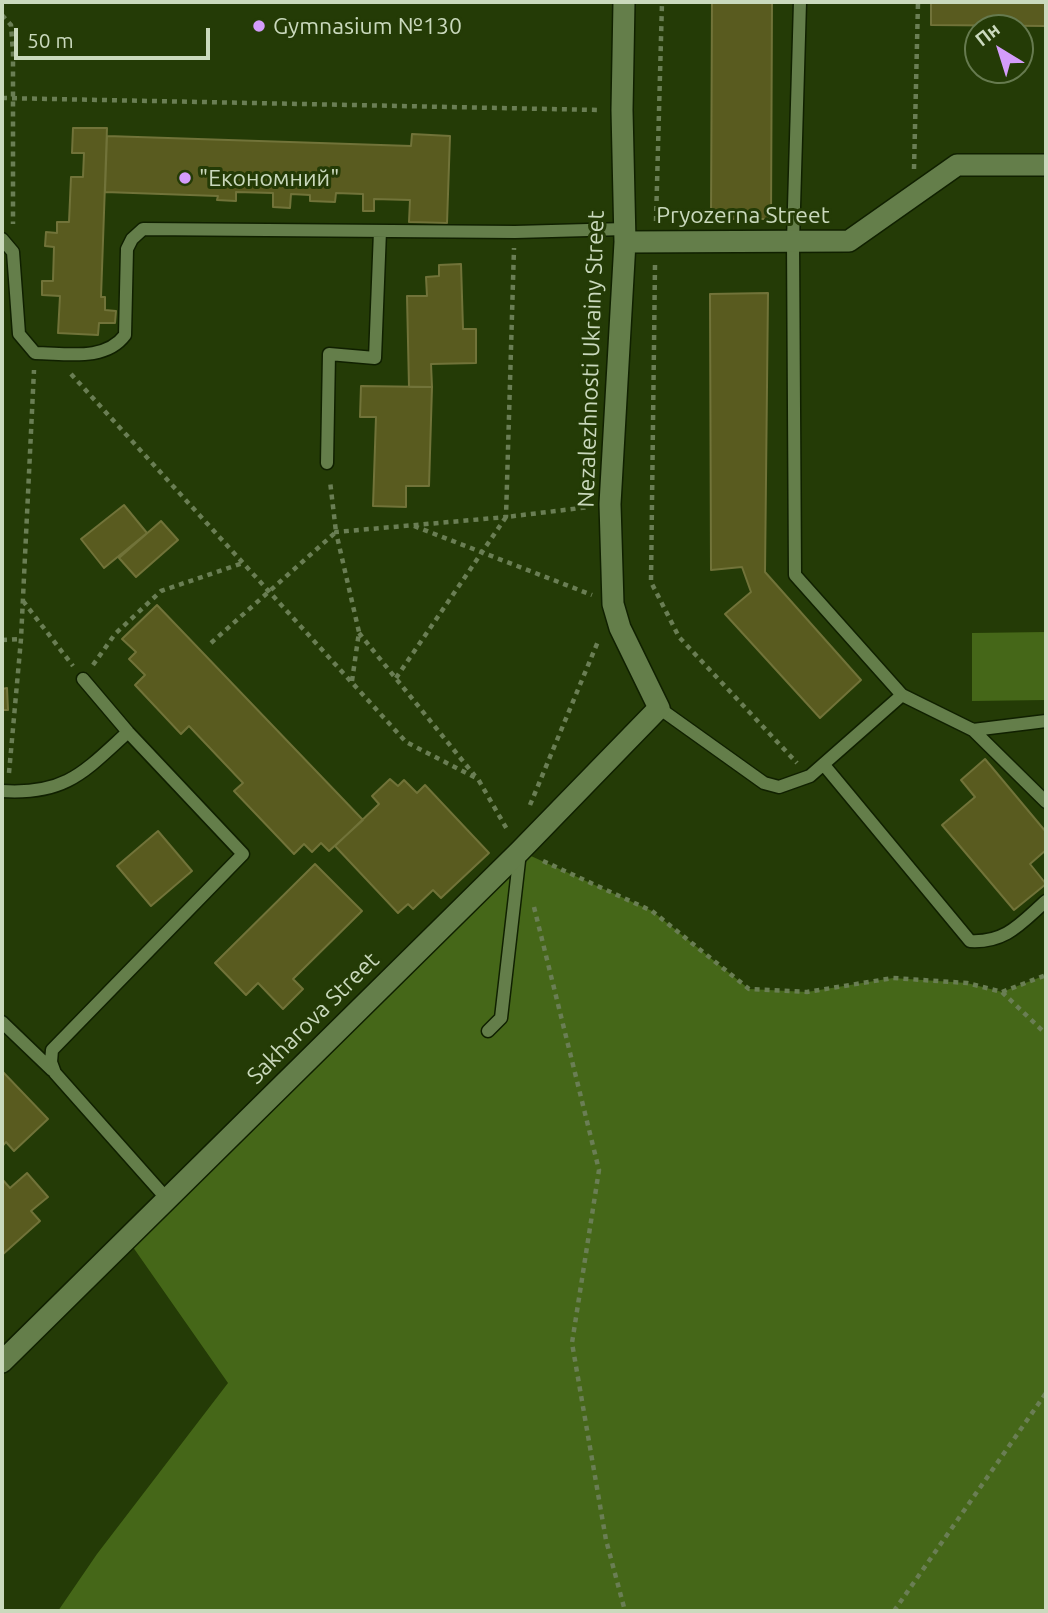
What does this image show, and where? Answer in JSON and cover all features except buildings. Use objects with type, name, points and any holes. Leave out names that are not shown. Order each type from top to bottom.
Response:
[{"type":"street","name":"Nezalezhnosti Ukrainy Street","points":[[624,2],[622,110],[625,235],[610,504],[613,604],[620,628],[659,708]]},
{"type":"street","name":"Pryozerna Street","points":[[625,235],[655,241],[849,241],[957,165],[1046,165]]},
{"type":"street","name":"Sakharova Street","points":[[2,1362],[517,846],[659,708]]},
{"type":"lane","points":[[800,2],[793,241],[795,575],[902,695],[973,730],[1046,802]]},
{"type":"lane","points":[[2,239],[13,252],[19,334],[35,353],[52,353],[105,352],[118,345],[125,335],[127,249],[132,239],[143,229],[625,235]]},
{"type":"lane","points":[[327,463],[329,354],[375,358],[380,231]]},
{"type":"lane","points":[[55,1073],[51,1062],[52,1050],[243,854],[128,732],[83,679]]},
{"type":"lane","points":[[659,708],[764,783],[779,787],[810,776],[902,695]]},
{"type":"lane","points":[[973,730],[1046,721]]},
{"type":"lane","points":[[4,791],[28,792],[76,779],[128,732]]},
{"type":"lane","points":[[824,765],[971,941],[990,942],[1008,934],[1046,901]]},
{"type":"lane","points":[[488,1031],[501,1018],[517,846]]},
{"type":"lane","points":[[2,1022],[55,1073],[167,1199]]},
{"type":"path","points":[[662,2],[655,241],[651,582],[679,637],[810,776]]},
{"type":"path","points":[[914,195],[918,2]]},
{"type":"path","points":[[2,15],[11,25],[13,252]]},
{"type":"path","points":[[2,98],[622,110]]},
{"type":"path","points":[[396,678],[506,517],[515,232]]},
{"type":"path","points":[[4,791],[21,639],[35,353]]},
{"type":"path","points":[[52,353],[406,742],[478,779]]},
{"type":"path","points":[[327,463],[336,531],[359,632],[352,682]]},
{"type":"path","points":[[211,643],[270,593],[336,531],[506,517],[610,504]]},
{"type":"path","points":[[410,525],[613,604],[529,806]]},
{"type":"path","points":[[23,601],[83,679],[115,634],[161,591],[243,563]]},
{"type":"path","points":[[359,632],[478,779],[517,846],[652,911],[749,989],[807,992],[892,978],[967,983],[1002,992],[1046,1034]]},
{"type":"path","points":[[2,640],[21,639]]},
{"type":"path","points":[[534,904],[599,1170],[572,1343],[606,1540],[625,1611]]},
{"type":"path","points":[[1002,992],[1046,975]]},
{"type":"path","points":[[894,1611],[1046,1393]]},
{"type":"green space","points":[[1046,632],[1046,700],[972,701],[972,633]]},
{"type":"green space","points":[[520,851],[652,911],[749,989],[807,992],[893,978],[967,983],[1002,992],[1046,975],[1046,1611],[58,1611],[97,1554],[228,1383],[128,1240]]},
{"type":"place","name":"Gymnasium №130","points":[[259,26]]},
{"type":"place","name":"\"Економний\"","points":[[185,178]]}]
